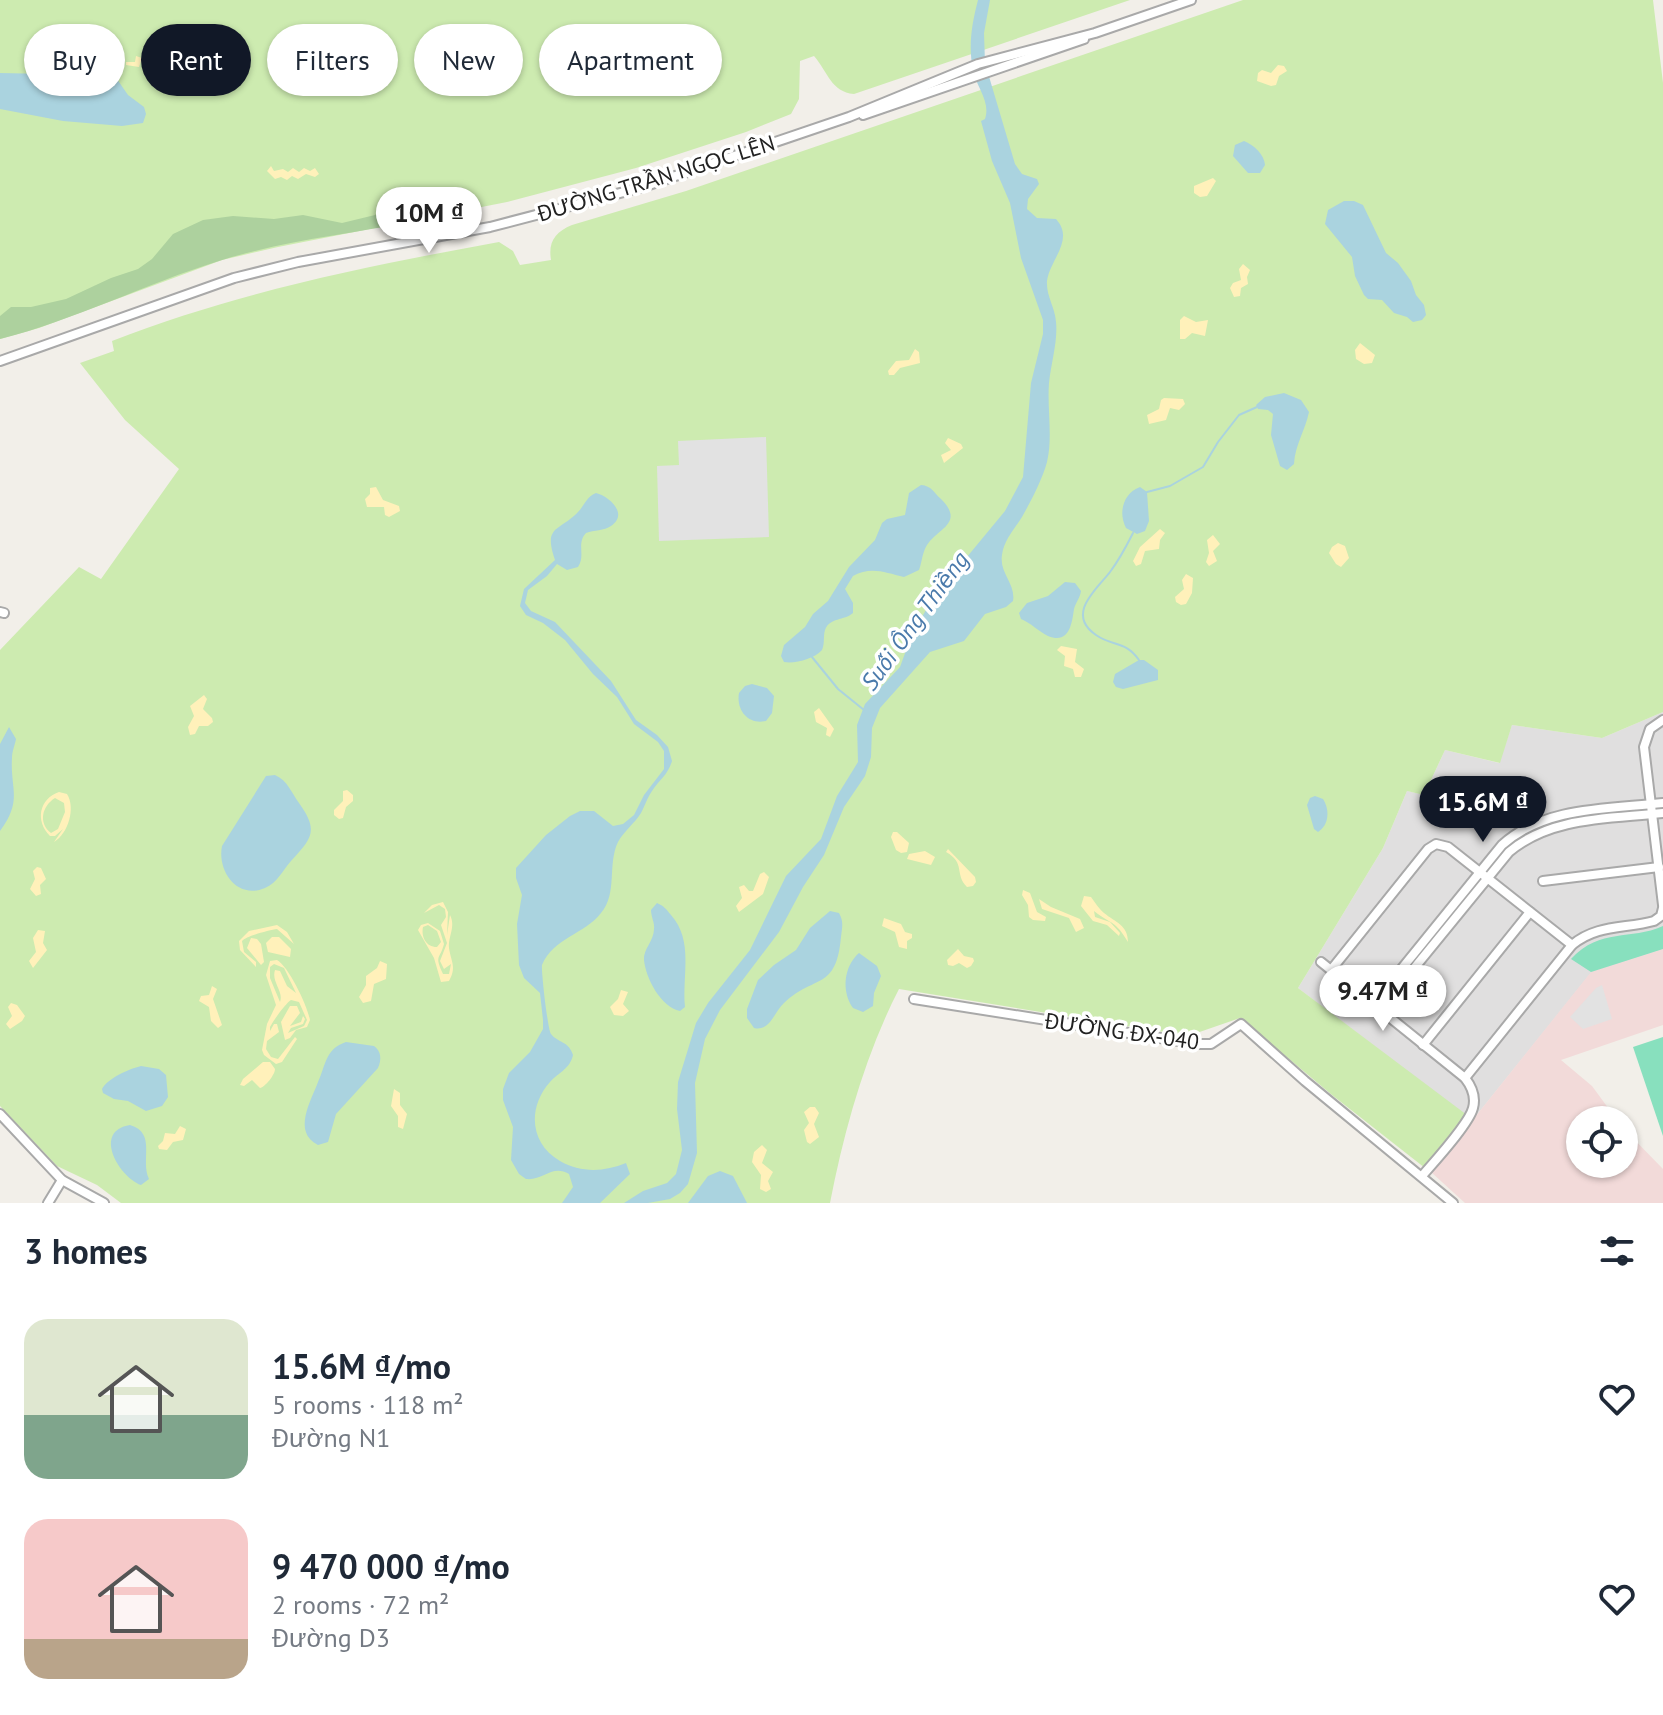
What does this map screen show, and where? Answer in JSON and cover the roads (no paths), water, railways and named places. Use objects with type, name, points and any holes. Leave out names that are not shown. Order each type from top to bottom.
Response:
[{"type":"street","name":"ĐƯỜNG TRẦN NGỌC LÊN","points":[[0,361],[234,278],[298,262],[490,227],[562,210],[675,176],[849,117],[968,67],[1095,33],[1191,0]]},
{"type":"street","name":"ĐƯỜNG TRẦN NGỌC LÊN","points":[[849,117],[874,113],[1066,47],[1095,33]]},
{"type":"street","points":[[1465,1078],[1572,945],[1603,929],[1647,923],[1659,918],[1663,906],[1644,742],[1650,729],[1663,720]]},
{"type":"street","points":[[1377,1007],[1509,852],[1539,831],[1652,809],[1663,803]]},
{"type":"street","points":[[1377,1007],[1480,872],[1510,838],[1536,822],[1562,814],[1652,809],[1663,813]]},
{"type":"street","points":[[1331,970],[1428,849],[1436,844],[1448,847],[1572,945]]},
{"type":"street","points":[[1543,881],[1659,867]]},
{"type":"street","points":[[1423,1045],[1530,912]]},
{"type":"street","points":[[1321,962],[1465,1078],[1473,1095],[1472,1111],[1422,1176]]},
{"type":"street","name":"ĐƯỜNG ĐX-040","points":[[914,999],[1198,1044],[1211,1044],[1241,1024],[1453,1203]]},
{"type":"street","points":[[0,1114],[62,1180],[104,1203]]},
{"type":"street","points":[[48,1203],[62,1180]]},
{"type":"water","points":[[978,0],[990,0],[984,33],[985,63],[1015,164],[1022,174],[1037,179],[1039,184],[1028,199],[1027,209],[1037,218],[1056,219],[1063,234],[1047,281],[1056,329],[1049,383],[1050,443],[1047,462],[1002,555],[1013,601],[1006,607],[985,614],[964,641],[930,652],[880,708],[872,728],[871,757],[865,776],[844,807],[824,855],[779,932],[720,1010],[705,1039],[695,1083],[697,1153],[688,1184],[670,1199],[624,1203],[643,1191],[667,1183],[676,1174],[682,1150],[677,1109],[678,1082],[696,1023],[750,950],[786,876],[821,839],[837,796],[858,762],[857,725],[865,704],[900,667],[912,634],[933,598],[1005,511],[1023,477],[1031,383],[1043,334],[1043,320],[1021,258],[1010,203],[992,161],[981,121],[985,119],[986,106],[975,76],[971,52],[972,26]]},
{"type":"water","points":[[0,73],[24,74],[24,96],[125,96],[125,91],[144,107],[146,114],[143,123],[122,126],[63,121],[0,109]]},
{"type":"water","points":[[1244,141],[1255,147],[1263,157],[1265,165],[1260,173],[1248,173],[1233,156],[1235,145]]},
{"type":"water","points":[[1344,201],[1363,205],[1386,253],[1398,263],[1424,305],[1426,315],[1422,320],[1413,322],[1394,313],[1382,300],[1368,299],[1364,295],[1355,276],[1352,257],[1325,224],[1328,210]]},
{"type":"water","points":[[1284,393],[1301,400],[1309,412],[1294,464],[1287,470],[1280,466],[1271,435],[1273,414],[1258,409],[1256,405],[1265,397]]},
{"type":"water","points":[[921,485],[932,490],[948,507],[950,520],[927,545],[919,570],[904,577],[872,571],[853,576],[845,589],[853,603],[853,613],[827,626],[819,653],[804,660],[784,662],[781,656],[784,645],[828,601],[849,567],[875,540],[882,523],[905,515],[909,493]]},
{"type":"water","points":[[1140,487],[1147,492],[1149,521],[1145,531],[1137,534],[1126,528],[1122,510],[1126,499]]},
{"type":"water","points":[[596,493],[615,506],[618,511],[616,521],[605,529],[586,533],[578,567],[567,570],[557,564],[528,590],[525,603],[531,611],[555,622],[611,681],[636,720],[668,747],[672,761],[641,813],[618,842],[609,897],[601,913],[554,948],[542,965],[551,1034],[569,1047],[573,1055],[567,1067],[550,1082],[538,1103],[535,1125],[538,1135],[550,1154],[568,1165],[593,1170],[626,1163],[630,1174],[600,1203],[562,1203],[573,1187],[569,1174],[558,1171],[526,1179],[511,1160],[513,1127],[503,1100],[503,1089],[509,1073],[530,1052],[543,1029],[540,993],[524,978],[519,965],[517,924],[522,895],[516,868],[546,835],[580,811],[594,811],[613,826],[623,824],[634,815],[644,795],[664,769],[664,751],[658,742],[634,724],[617,697],[565,640],[543,623],[526,615],[520,606],[524,589],[555,560],[551,541],[555,530]]},
{"type":"water","points":[[1065,582],[1075,583],[1081,591],[1071,626],[1065,635],[1055,638],[1048,636],[1021,619],[1019,613],[1027,603],[1048,596]]},
{"type":"water","points":[[1139,660],[1158,670],[1158,680],[1123,689],[1116,687],[1113,682],[1115,674]]},
{"type":"water","points":[[752,684],[767,688],[774,696],[772,713],[766,721],[754,721],[745,715],[739,705],[739,693]]},
{"type":"water","points":[[9,727],[16,739],[12,758],[14,794],[11,811],[0,831],[0,744]]},
{"type":"water","points":[[275,775],[286,784],[305,813],[310,834],[304,846],[273,883],[255,891],[246,890],[238,887],[226,873],[222,846],[266,776]]},
{"type":"water","points":[[1310,798],[1323,799],[1327,812],[1326,821],[1318,832],[1314,829],[1307,805]]},
{"type":"water","points":[[657,903],[678,925],[685,947],[685,1007],[680,1011],[661,998],[645,967],[644,956],[654,929],[651,910]]},
{"type":"water","points":[[830,911],[839,913],[842,930],[838,954],[829,974],[795,994],[764,1027],[754,1028],[747,1018],[747,1009],[758,980],[796,950],[810,928]]},
{"type":"water","points":[[859,953],[877,966],[881,976],[873,1006],[863,1012],[853,1008],[846,987],[847,972]]},
{"type":"water","points":[[346,1042],[374,1046],[379,1053],[379,1065],[336,1114],[328,1142],[318,1145],[306,1132],[308,1107],[327,1058]]},
{"type":"water","points":[[141,1066],[159,1069],[166,1075],[168,1097],[162,1106],[146,1111],[103,1093],[102,1089],[114,1078]]},
{"type":"water","points":[[130,1125],[143,1134],[146,1141],[149,1179],[141,1185],[118,1164],[111,1145],[119,1129]]},
{"type":"water","points":[[720,1171],[733,1176],[747,1203],[688,1203],[708,1176]]},
{"type":"waterway","points":[[1147,492],[1170,486],[1203,467],[1239,415],[1257,407]]},
{"type":"waterway","points":[[1133,533],[1113,567],[1086,602],[1083,619],[1096,635],[1124,646],[1139,660]]},
{"type":"waterway","points":[[812,657],[838,689],[864,710]]},
{"type":"water label","name":"Suối Ông Thiềng","points":[[915,621]]}]
